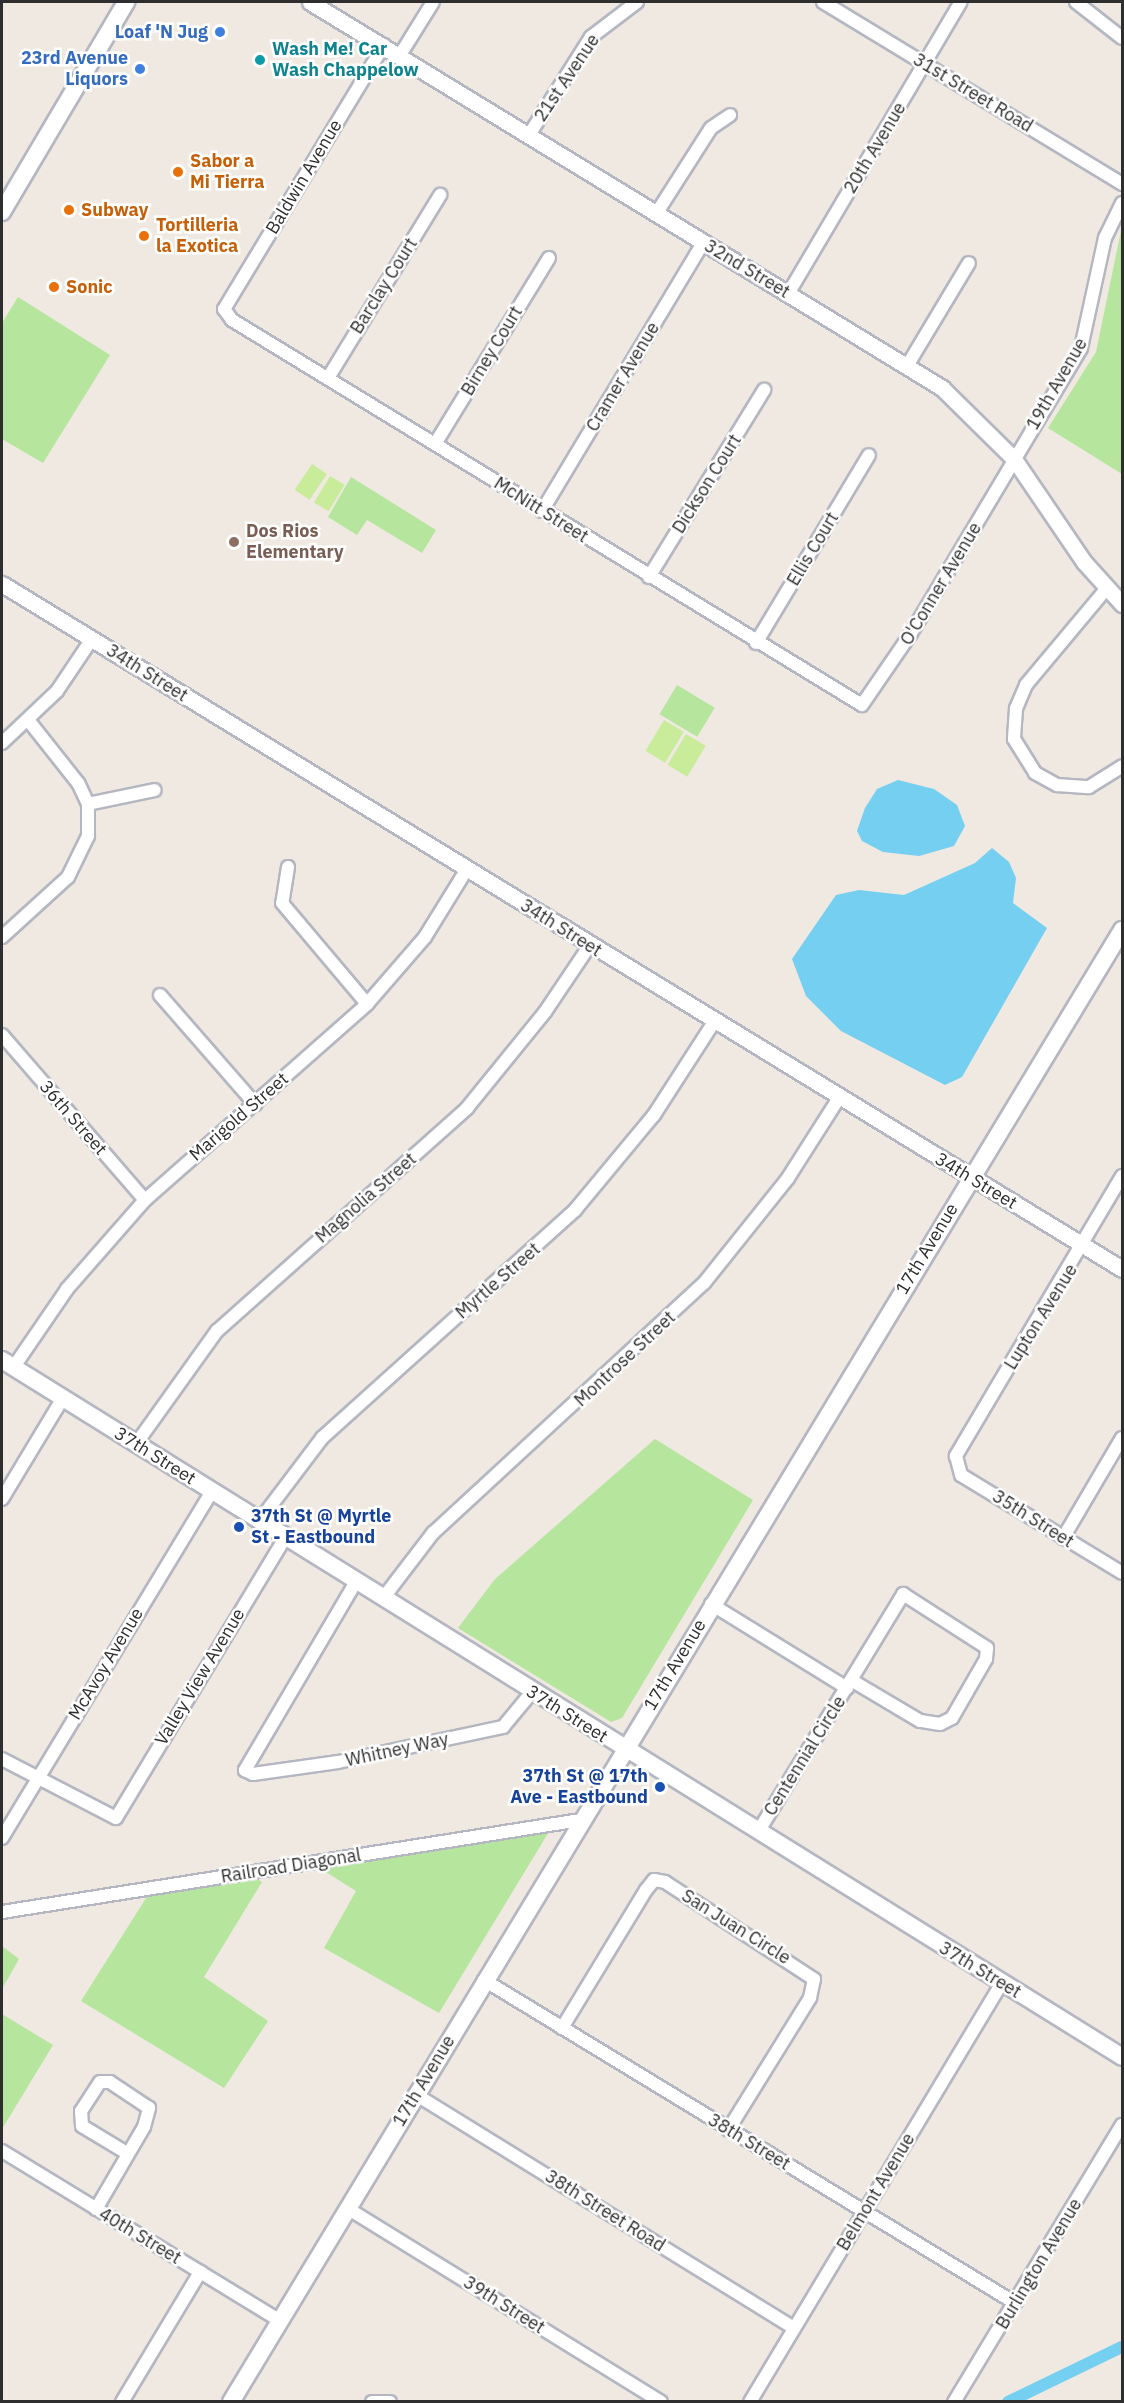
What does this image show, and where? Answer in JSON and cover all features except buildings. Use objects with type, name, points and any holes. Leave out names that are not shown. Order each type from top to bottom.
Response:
[{"type":"main road","points":[[2,212],[126,2]]},
{"type":"main road","name":"17th Avenue","points":[[231,2402],[580,1820],[1122,930]]},
{"type":"main road","name":"37th Street","points":[[7,1364],[357,1580],[623,1749],[1122,2057]]},
{"type":"street","name":"32nd Street","points":[[310,2],[908,366],[963,404],[1014,459],[1107,588],[1122,604]]},
{"type":"street","points":[[400,55],[433,2]]},
{"type":"street","name":"21st Avenue","points":[[529,135],[591,37],[637,2]]},
{"type":"street","name":"31st Street Road","points":[[823,2],[1122,184]]},
{"type":"street","name":"20th Avenue","points":[[789,294],[961,2]]},
{"type":"street","points":[[1076,2],[1122,38]]},
{"type":"street","name":"Baldwin Avenue","points":[[224,309],[384,45]]},
{"type":"street","points":[[656,214],[711,128],[730,116]]},
{"type":"street","name":"Barclay Court","points":[[328,378],[440,195]]},
{"type":"street","name":"19th Avenue","points":[[1014,459],[1081,348],[1105,238],[1122,203]]},
{"type":"street","name":"Cramer Avenue","points":[[542,511],[703,243]]},
{"type":"street","name":"Birney Court","points":[[435,444],[549,258]]},
{"type":"street","points":[[908,366],[969,263]]},
{"type":"street","name":"McNitt Street","points":[[224,309],[328,378],[756,644],[862,705]]},
{"type":"street","name":"Dickson Court","points":[[649,577],[764,390]]},
{"type":"street","name":"Ellis Court","points":[[756,644],[870,455]]},
{"type":"street","name":"O'Conner Avenue","points":[[862,705],[1014,459]]},
{"type":"street","name":"34th Street","points":[[2,584],[714,1022],[1122,1269]]},
{"type":"street","points":[[1107,588],[1031,678],[1016,709],[1014,739],[1035,773],[1057,785],[1089,787],[1122,766]]},
{"type":"street","points":[[2,742],[57,691],[92,639]]},
{"type":"street","points":[[2,937],[68,877],[80,859],[88,836],[88,804],[72,773],[28,720]]},
{"type":"street","points":[[88,804],[155,790]]},
{"type":"street","points":[[288,867],[282,903],[368,1004]]},
{"type":"street","name":"Marigold Street","points":[[7,1364],[67,1289],[146,1200],[368,1004],[425,937],[467,869]]},
{"type":"street","name":"Magnolia Street","points":[[136,1444],[217,1331],[467,1108],[546,1012],[590,945]]},
{"type":"street","points":[[160,995],[255,1104]]},
{"type":"street","name":"Myrtle Street","points":[[260,1520],[322,1438],[575,1210],[654,1115],[714,1022]]},
{"type":"street","name":"36th Street","points":[[2,1035],[146,1200]]},
{"type":"street","name":"Montrose Street","points":[[384,1597],[434,1533],[696,1292],[788,1178],[839,1098]]},
{"type":"street","name":"Lupton Avenue","points":[[956,1456],[1085,1246],[1122,1176]]},
{"type":"street","points":[[2,1499],[63,1398]]},
{"type":"street","points":[[1063,1538],[1122,1438]]},
{"type":"street","name":"35th Street","points":[[956,1456],[961,1475],[1122,1573]]},
{"type":"street","name":"McAvoy Avenue","points":[[2,1838],[212,1491]]},
{"type":"street","name":"Valley View Avenue","points":[[37,1777],[116,1818],[286,1536]]},
{"type":"street","name":"Whitney Way","points":[[357,1580],[245,1770],[253,1774],[338,1762],[503,1727],[532,1692]]},
{"type":"street","name":"Centennial Circle","points":[[758,1832],[903,1594],[987,1648],[986,1659],[952,1718],[939,1724],[920,1722],[849,1684]]},
{"type":"street","points":[[711,1604],[849,1684]]},
{"type":"street","points":[[2,1759],[37,1777]]},
{"type":"street","name":"Railroad Diagonal","points":[[2,1912],[580,1820]]},
{"type":"street","name":"San Juan Circle","points":[[562,2028],[646,1890],[654,1880],[665,1882],[814,1979],[810,1998],[728,2130]]},
{"type":"street","name":"38th Street","points":[[484,1980],[1015,2303]]},
{"type":"street","name":"Belmont Avenue","points":[[750,2402],[1002,1982]]},
{"type":"street","points":[[96,2209],[127,2153],[149,2108],[110,2082],[100,2082],[81,2111],[82,2126],[127,2153]]},
{"type":"street","name":"38th Street Road","points":[[415,2094],[794,2328]]},
{"type":"street","name":"Burlington Avenue","points":[[954,2402],[1122,2126]]},
{"type":"street","name":"40th Street","points":[[2,2151],[279,2320]]},
{"type":"street","name":"39th Street","points":[[347,2208],[661,2402]]},
{"type":"street","points":[[122,2402],[200,2272]]},
{"type":"street","points":[[372,2402],[390,2402]]},
{"type":"green space","points":[[1122,226],[1122,474],[1048,428],[1096,352]]},
{"type":"green space","points":[[18,297],[110,355],[43,463],[2,439],[2,323]]},
{"type":"green space","points":[[312,464],[327,474],[310,500],[295,490]]},
{"type":"green space","points":[[330,476],[345,485],[329,511],[314,503]]},
{"type":"green space","points":[[351,477],[436,530],[422,553],[367,520],[357,535],[328,517]]},
{"type":"green space","points":[[677,685],[715,708],[697,737],[659,714]]},
{"type":"green space","points":[[664,720],[684,732],[665,763],[645,751]]},
{"type":"green space","points":[[686,734],[706,746],[687,777],[667,765]]},
{"type":"green space","points":[[655,1439],[753,1500],[622,1718],[611,1722],[458,1628],[495,1579]]},
{"type":"green space","points":[[550,1830],[439,2013],[324,1948],[356,1891],[318,1867]]},
{"type":"green space","points":[[254,1877],[262,1882],[204,1977],[268,2021],[224,2088],[81,2001],[148,1895]]},
{"type":"green space","points":[[2,1946],[19,1959],[2,1989]]},
{"type":"green space","points":[[2,2014],[53,2045],[2,2129]]},
{"type":"water","points":[[898,780],[934,789],[957,805],[965,826],[954,846],[919,856],[883,852],[862,841],[857,831],[865,808],[877,789]]},
{"type":"water","points":[[992,848],[1009,862],[1016,878],[1013,903],[1047,928],[962,1077],[945,1085],[841,1031],[806,996],[792,959],[836,895],[859,890],[904,895],[975,863]]},
{"type":"waterway","points":[[1008,2402],[1122,2347]]},
{"type":"place","name":"Loaf 'N Jug","points":[[220,32]]},
{"type":"place","name":"Wash Me! Car Wash Chappelow","points":[[260,60]]},
{"type":"place","name":"23rd Avenue Liquors","points":[[140,69]]},
{"type":"place","name":"Sabor a Mi Tierra","points":[[178,172]]},
{"type":"place","name":"Subway","points":[[69,210]]},
{"type":"place","name":"Tortilleria la Exotica","points":[[144,236]]},
{"type":"place","name":"Sonic","points":[[54,287]]},
{"type":"place","name":"Dos Rios Elementary","points":[[234,542]]},
{"type":"place","name":"37th St @ Myrtle St - Eastbound","points":[[239,1527]]},
{"type":"place","name":"37th St @ 17th Ave - Eastbound","points":[[660,1787]]}]
